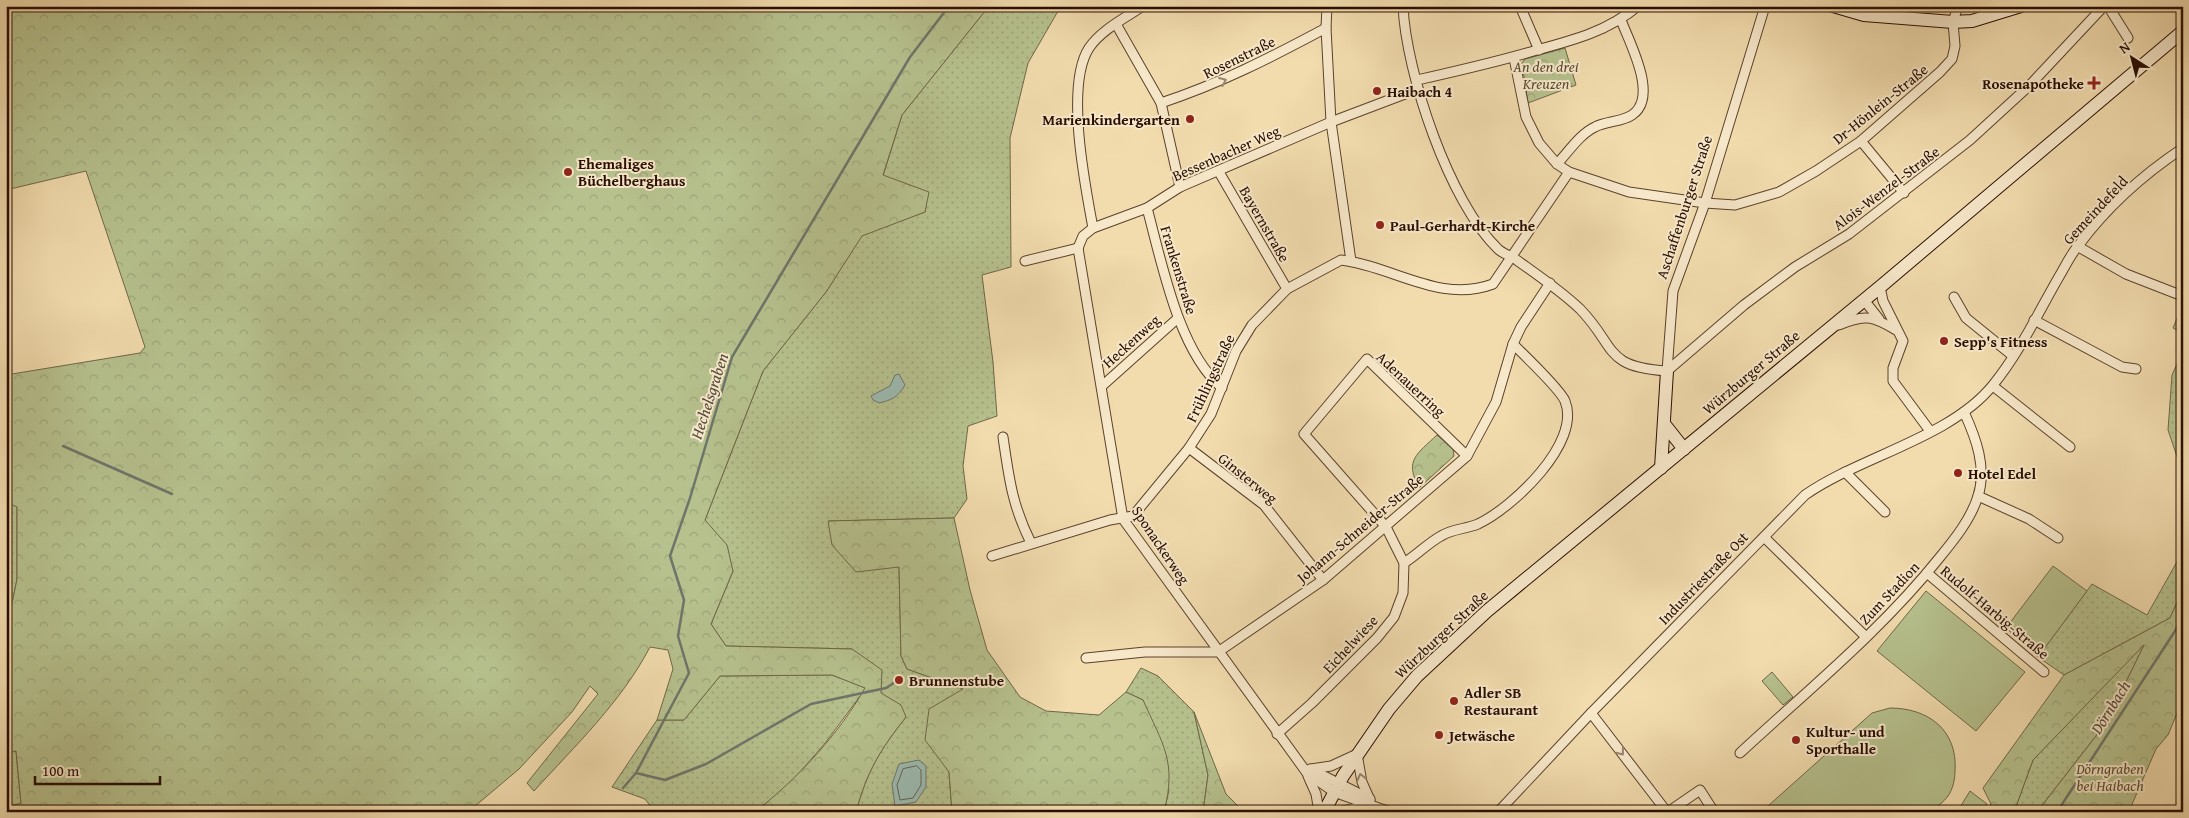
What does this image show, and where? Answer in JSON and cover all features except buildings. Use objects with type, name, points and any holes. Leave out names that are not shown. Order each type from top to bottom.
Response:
[{"type":"main road","points":[[1834,6],[1864,15],[1954,22],[1972,21],[2021,6]]},
{"type":"main road","name":"Würzburger Straße","points":[[1324,812],[1357,754],[1389,709],[1417,676],[1490,610],[1880,287],[2183,31]]},
{"type":"main road","name":"Aschaffenburger Straße","points":[[1661,468],[1667,371]]},
{"type":"main road","points":[[1665,425],[1684,449]]},
{"type":"street","points":[[1025,261],[1078,248],[1083,236],[1093,228],[1079,149],[1078,107],[1082,62],[1098,38],[1143,6]]},
{"type":"street","points":[[1327,6],[1326,28],[1331,122],[1351,261],[1427,286],[1454,290],[1481,289],[1493,284],[1570,172]]},
{"type":"street","points":[[1403,6],[1404,26],[1418,89],[1440,154],[1459,193],[1490,240],[1499,251],[1512,257],[1550,283],[1581,310],[1611,351],[1625,364],[1646,370],[1667,371]]},
{"type":"street","points":[[1520,6],[1539,50]]},
{"type":"street","points":[[1417,80],[1514,58],[1581,38],[1621,20],[1638,6]]},
{"type":"street","name":"Aschaffenburger Straße","points":[[1667,371],[1673,291],[1705,203],[1765,6]]},
{"type":"street","name":"Dr-Hönlein-Straße","points":[[1514,58],[1526,117],[1539,143],[1557,164],[1570,172],[1629,192],[1705,203],[1735,204],[1779,192],[1862,140],[1952,59],[1955,46],[1954,22],[1958,6]]},
{"type":"street","points":[[2106,6],[2128,38]]},
{"type":"street","name":"Alois-Wenzel-Straße","points":[[1667,371],[1744,305],[1795,267],[1849,234],[1970,140],[2030,85],[2106,6]]},
{"type":"street","points":[[1557,164],[1581,137],[1595,127],[1632,115],[1643,102],[1645,90],[1621,20]]},
{"type":"street","points":[[1116,24],[1161,103],[1180,187]]},
{"type":"street","name":"Rosenstraße","points":[[1161,103],[1202,90],[1242,72],[1326,28]]},
{"type":"street","name":"Bessenbacher Weg","points":[[1093,228],[1147,208],[1180,187],[1219,172],[1331,122],[1418,89]]},
{"type":"street","points":[[1862,140],[1904,193]]},
{"type":"street","name":"Gemeindefeld","points":[[1964,412],[1993,386],[2013,356],[2077,246],[2121,197],[2183,148]]},
{"type":"street","name":"Bayernstraße","points":[[1219,172],[1287,289]]},
{"type":"street","name":"Frankenstraße","points":[[1147,208],[1178,318],[1208,376],[1222,388]]},
{"type":"street","points":[[2077,246],[2126,274],[2180,295]]},
{"type":"street","name":"Sponackerweg","points":[[1078,248],[1102,386],[1119,507],[1123,519],[1299,762],[1309,771],[1337,788]]},
{"type":"street","name":"Frühlingstraße","points":[[992,556],[1110,520],[1133,516],[1189,448],[1211,414],[1236,351],[1252,325],[1287,289],[1341,260],[1351,261]]},
{"type":"street","name":"Johann-Schneider-Straße","points":[[1218,652],[1323,580],[1467,456],[1496,402],[1513,344],[1521,327],[1550,283]]},
{"type":"street","points":[[1880,287],[1883,301],[1896,331],[1904,341],[1893,368],[1893,381],[1930,431]]},
{"type":"street","points":[[1954,297],[1966,318],[2013,356]]},
{"type":"street","points":[[1864,300],[1879,319],[1896,331]]},
{"type":"street","name":"Heckenweg","points":[[1102,386],[1178,318]]},
{"type":"street","points":[[1829,328],[1863,318],[1879,319]]},
{"type":"street","points":[[2034,320],[2122,367],[2136,369]]},
{"type":"street","points":[[1404,563],[1441,536],[1478,523],[1497,511],[1538,477],[1561,442],[1568,421],[1565,400],[1513,344]]},
{"type":"street","name":"Adenauerring","points":[[1386,527],[1304,434],[1367,359],[1467,456]]},
{"type":"street","points":[[1993,386],[2070,447]]},
{"type":"street","name":"Industriestraße Ost","points":[[1498,812],[1591,713],[1805,495],[1824,482],[1930,431],[1964,412]]},
{"type":"street","name":"Zum Stadion","points":[[1740,753],[1866,637],[1928,573],[1958,534],[1978,496],[1981,467],[1976,437],[1964,412]]},
{"type":"street","points":[[1003,437],[1011,493],[1018,518],[1031,543]]},
{"type":"street","name":"Ginsterweg","points":[[1189,448],[1264,505],[1323,580]]},
{"type":"street","points":[[1845,472],[1885,512]]},
{"type":"street","points":[[1978,496],[2029,519],[2058,538]]},
{"type":"street","name":"Eichelwiese","points":[[1277,734],[1312,703],[1394,617],[1403,593],[1404,563],[1386,527]]},
{"type":"street","points":[[1764,536],[1866,637]]},
{"type":"street","name":"Rudolf-Harbig-Straße","points":[[1928,573],[2044,672]]},
{"type":"street","points":[[1086,658],[1145,652],[1218,652]]},
{"type":"street","points":[[1591,713],[1668,812],[1700,790],[1714,812]]},
{"type":"street","points":[[1357,754],[1362,782],[1369,803]]},
{"type":"street","name":"Würzburger Straße","points":[[1309,771],[1331,766],[1357,754]]},
{"type":"street","points":[[1309,771],[1319,812]]},
{"type":"street","points":[[1337,788],[1390,812]]},
{"type":"street","points":[[1338,812],[1369,803]]},
{"type":"green space","points":[[6,6],[989,6],[902,115],[883,175],[929,192],[925,212],[862,236],[826,292],[763,371],[705,520],[727,545],[733,571],[711,624],[726,646],[852,649],[882,670],[881,693],[901,705],[906,717],[875,762],[865,784],[856,812],[755,812],[787,785],[816,755],[830,739],[865,688],[832,675],[720,676],[684,720],[657,720],[673,669],[668,650],[650,647],[639,667],[612,704],[534,791],[527,783],[598,694],[590,686],[572,712],[519,769],[468,812],[6,812],[6,807],[21,803],[16,751],[6,753],[6,634],[17,579],[17,507],[6,502],[6,375],[140,353],[145,347],[86,171],[6,190]]},
{"type":"green space","points":[[989,6],[1061,6],[1028,63],[1010,138],[1011,267],[982,275],[993,362],[997,416],[968,426],[963,466],[967,499],[954,518],[829,521],[899,567],[901,656],[907,669],[964,689],[941,758],[949,772],[952,812],[856,812],[865,784],[875,762],[906,717],[881,694],[852,649],[726,646],[711,624],[733,571],[705,520],[763,371],[826,292],[862,235],[925,212],[928,192],[883,176],[902,115]]},
{"type":"green space","name":"An den drei Kreuzen","points":[[1565,48],[1576,85],[1528,103],[1522,63],[1525,59]]},
{"type":"green space","points":[[2183,304],[2183,333],[2173,328]]},
{"type":"green space","points":[[2183,351],[2183,474],[2168,430],[2172,375]]},
{"type":"green space","points":[[1437,435],[1453,449],[1454,456],[1419,488],[1413,471],[1415,458]]},
{"type":"green space","points":[[6,502],[17,506],[17,579],[6,634]]},
{"type":"green space","points":[[954,518],[970,590],[987,650],[1020,697],[1046,711],[1099,715],[1126,692],[1143,700],[1166,754],[1169,779],[1164,812],[952,812],[949,772],[925,740],[929,709],[963,689],[907,669],[901,656],[899,567],[856,572],[832,545],[828,521]]},
{"type":"green space","points":[[2183,551],[2183,589],[2170,618],[2064,675],[2038,657],[2092,584],[2147,615]]},
{"type":"green space","points":[[2053,566],[2087,591],[2038,657],[2006,628]]},
{"type":"green space","name":"Dörngraben bei Haibach","points":[[2183,589],[2183,699],[2168,735],[2156,749],[2130,809],[2127,812],[2037,812],[2106,723],[2144,645],[2033,760],[2014,812],[1987,812],[1991,804],[1983,788],[2064,675],[2170,618]]},
{"type":"green space","points":[[1926,591],[2025,672],[1976,731],[1877,651]]},
{"type":"green space","points":[[2145,643],[2106,723],[2037,812],[2014,812],[2033,760]]},
{"type":"green space","points":[[1141,668],[1158,676],[1194,712],[1208,775],[1203,812],[1164,812],[1169,790],[1143,700],[1126,692]]},
{"type":"green space","points":[[1772,672],[1793,697],[1783,705],[1762,681]]},
{"type":"green space","points":[[832,675],[866,688],[826,742],[787,787],[755,812],[655,812],[645,799],[612,787],[657,720],[684,720],[720,676]]},
{"type":"green space","points":[[1890,708],[1917,712],[1928,717],[1946,733],[1951,744],[1955,757],[1954,781],[1950,793],[1931,812],[1767,812],[1768,806],[1872,713]]},
{"type":"green space","points":[[1194,712],[1226,794],[1244,812],[1203,812],[1208,775]]},
{"type":"green space","points":[[16,751],[21,804],[6,807],[6,753]]},
{"type":"green space","points":[[1970,791],[1987,804],[1982,812],[1957,812]]},
{"type":"water","points":[[899,374],[905,385],[897,395],[879,403],[873,400],[871,396],[890,386],[895,375]]},
{"type":"water","points":[[919,760],[926,766],[926,787],[916,802],[895,806],[892,784],[899,764]]},
{"type":"waterway","name":"Hechelsgraben","points":[[623,788],[636,773],[689,673],[678,636],[684,600],[670,556],[690,498],[732,357],[910,57],[949,6]]},
{"type":"waterway","points":[[63,446],[172,494]]},
{"type":"waterway","name":"Dörnbach","points":[[2057,812],[2175,631],[2183,614]]},
{"type":"waterway","points":[[636,773],[665,780],[706,764],[811,704],[886,688],[897,681]]},
{"type":"waterway","points":[[892,812],[895,806]]},
{"type":"place","name":"Rosenapotheke","points":[[2094,83]]},
{"type":"place","name":"Haibach 4","points":[[1377,91]]},
{"type":"place","name":"Marienkindergarten","points":[[1190,119]]},
{"type":"place","name":"Ehemaliges Büchelberghaus","points":[[568,172]]},
{"type":"place","name":"Paul-Gerhardt-Kirche","points":[[1380,225]]},
{"type":"place","name":"Sepp's Fitness","points":[[1944,341]]},
{"type":"place","name":"Hotel Edel","points":[[1958,473]]},
{"type":"place","name":"Brunnenstube","points":[[899,680]]},
{"type":"place","name":"Adler SB Restaurant","points":[[1454,701]]},
{"type":"place","name":"Jetwäsche","points":[[1439,735]]},
{"type":"place","name":"Kultur- und Sporthalle","points":[[1796,740]]}]
